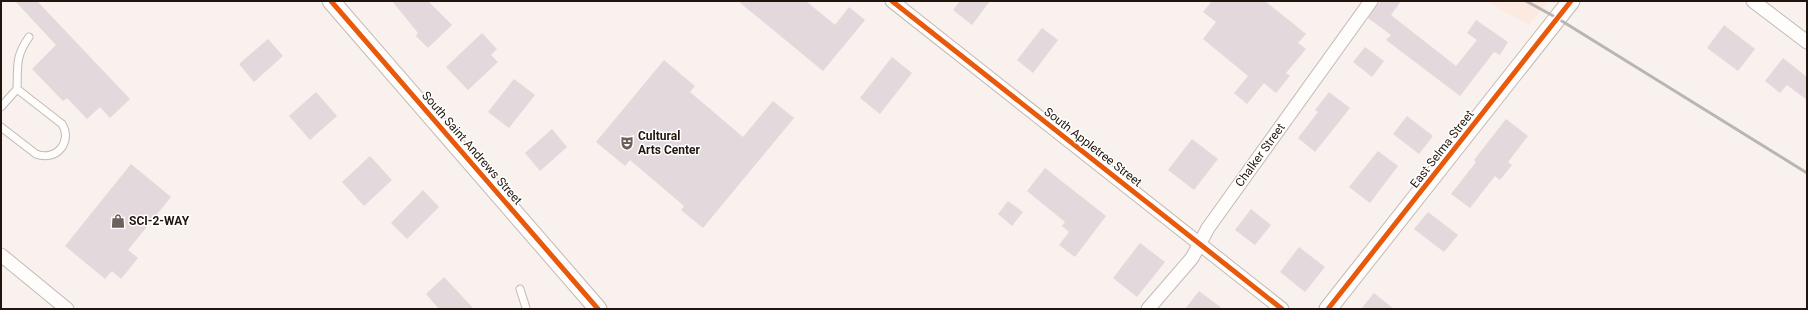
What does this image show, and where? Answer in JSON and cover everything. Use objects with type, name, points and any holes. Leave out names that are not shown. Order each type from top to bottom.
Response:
[{"type":"street","name":"South Saint Andrews Street","points":[[331,1],[598,309]]},
{"type":"street","name":"South Appletree Street","points":[[892,1],[1282,309]]},
{"type":"street","name":"Chalker Street","points":[[1148,309],[1192,258],[1208,228],[1371,1]]},
{"type":"street","name":"East Selma Street","points":[[1328,309],[1571,1]]},
{"type":"street","points":[[1753,1],[1807,42]]},
{"type":"street","points":[[1,255],[67,309]]},
{"type":"lane","points":[[1,107],[17,88],[20,50],[29,37]]},
{"type":"lane","points":[[2,129],[36,154],[43,157],[54,154],[63,145],[67,137],[66,131],[62,124],[17,88]]},
{"type":"lane","points":[[520,289],[526,308]]},
{"type":"shaded area","points":[[1486,1],[1548,1],[1529,25]]},
{"type":"building","points":[[15,1],[37,1],[130,99],[110,118],[100,107],[87,119],[67,98],[63,101],[32,69],[56,45]]},
{"type":"building","points":[[392,1],[428,1],[452,25],[428,48],[416,36],[418,33]]},
{"type":"building","points":[[738,1],[806,1],[835,25],[849,7],[865,20],[823,71]]},
{"type":"building","points":[[960,1],[990,1],[972,25],[953,10]]},
{"type":"building","points":[[1212,1],[1265,1],[1306,34],[1298,43],[1306,49],[1286,73],[1290,76],[1276,93],[1264,83],[1247,104],[1234,93],[1248,76],[1203,39],[1216,22],[1203,12]]},
{"type":"building","points":[[1380,1],[1401,1],[1391,15],[1456,66],[1477,40],[1467,33],[1476,20],[1508,42],[1500,55],[1494,52],[1460,96],[1386,40],[1391,35],[1368,18]]},
{"type":"building","points":[[1724,25],[1755,49],[1738,71],[1707,48]]},
{"type":"building","points":[[1042,28],[1058,40],[1033,73],[1017,60]]},
{"type":"building","points":[[482,33],[497,49],[491,55],[498,62],[468,90],[446,67]]},
{"type":"building","points":[[268,39],[283,56],[254,82],[239,64]]},
{"type":"building","points":[[1365,47],[1384,61],[1372,77],[1353,62]]},
{"type":"building","points":[[892,57],[912,73],[880,114],[860,98]]},
{"type":"building","points":[[1783,58],[1807,77],[1807,100],[1787,85],[1780,93],[1765,81]]},
{"type":"building","name":"Cultural Arts Center","points":[[664,60],[695,86],[690,92],[743,137],[773,101],[794,118],[703,228],[681,210],[684,206],[630,160],[625,166],[596,142]]},
{"type":"building","points":[[514,79],[535,95],[509,128],[488,112]]},
{"type":"building","points":[[316,92],[337,116],[310,140],[289,116]]},
{"type":"building","points":[[1329,92],[1350,108],[1315,152],[1298,138],[1318,112],[1315,110]]},
{"type":"building","points":[[1407,116],[1433,136],[1419,154],[1393,134]]},
{"type":"building","points":[[1506,119],[1528,136],[1508,162],[1512,165],[1500,180],[1495,176],[1470,208],[1451,194],[1476,162],[1474,160]]},
{"type":"building","points":[[552,129],[567,147],[540,171],[525,153]]},
{"type":"building","points":[[1192,139],[1218,159],[1194,190],[1168,170]]},
{"type":"building","points":[[1378,151],[1398,166],[1370,203],[1349,187]]},
{"type":"building","points":[[370,156],[392,180],[364,206],[342,182]]},
{"type":"building","name":"SCI-2-WAY","points":[[131,164],[171,197],[128,250],[138,258],[121,279],[112,271],[105,279],[65,246]]},
{"type":"building","points":[[1045,168],[1106,216],[1075,257],[1059,245],[1069,232],[1062,226],[1065,222],[1027,191]]},
{"type":"building","points":[[423,190],[439,207],[407,239],[391,223]]},
{"type":"building","points":[[1008,201],[1023,212],[1012,226],[998,214]]},
{"type":"building","points":[[1251,209],[1271,225],[1255,245],[1235,230]]},
{"type":"building","points":[[1428,212],[1458,235],[1444,252],[1414,229]]},
{"type":"building","points":[[1140,243],[1165,262],[1137,297],[1113,278]]},
{"type":"building","points":[[1299,247],[1325,267],[1305,292],[1280,272]]},
{"type":"building","points":[[444,277],[474,309],[439,309],[426,294]]},
{"type":"building","points":[[1199,291],[1223,309],[1185,309]]},
{"type":"building","points":[[1374,293],[1394,309],[1361,309]]},
{"type":"railway","points":[[1526,1],[1557,18],[1807,173]]},
{"type":"cycle path","points":[[331,1],[598,309]]},
{"type":"cycle path","points":[[892,1],[1282,309]]},
{"type":"cycle path","points":[[1328,309],[1571,1]]},
{"type":"place","name":"Cultural Arts Center","points":[[627,143]]},
{"type":"place","name":"SCI-2-WAY","points":[[118,221]]}]
